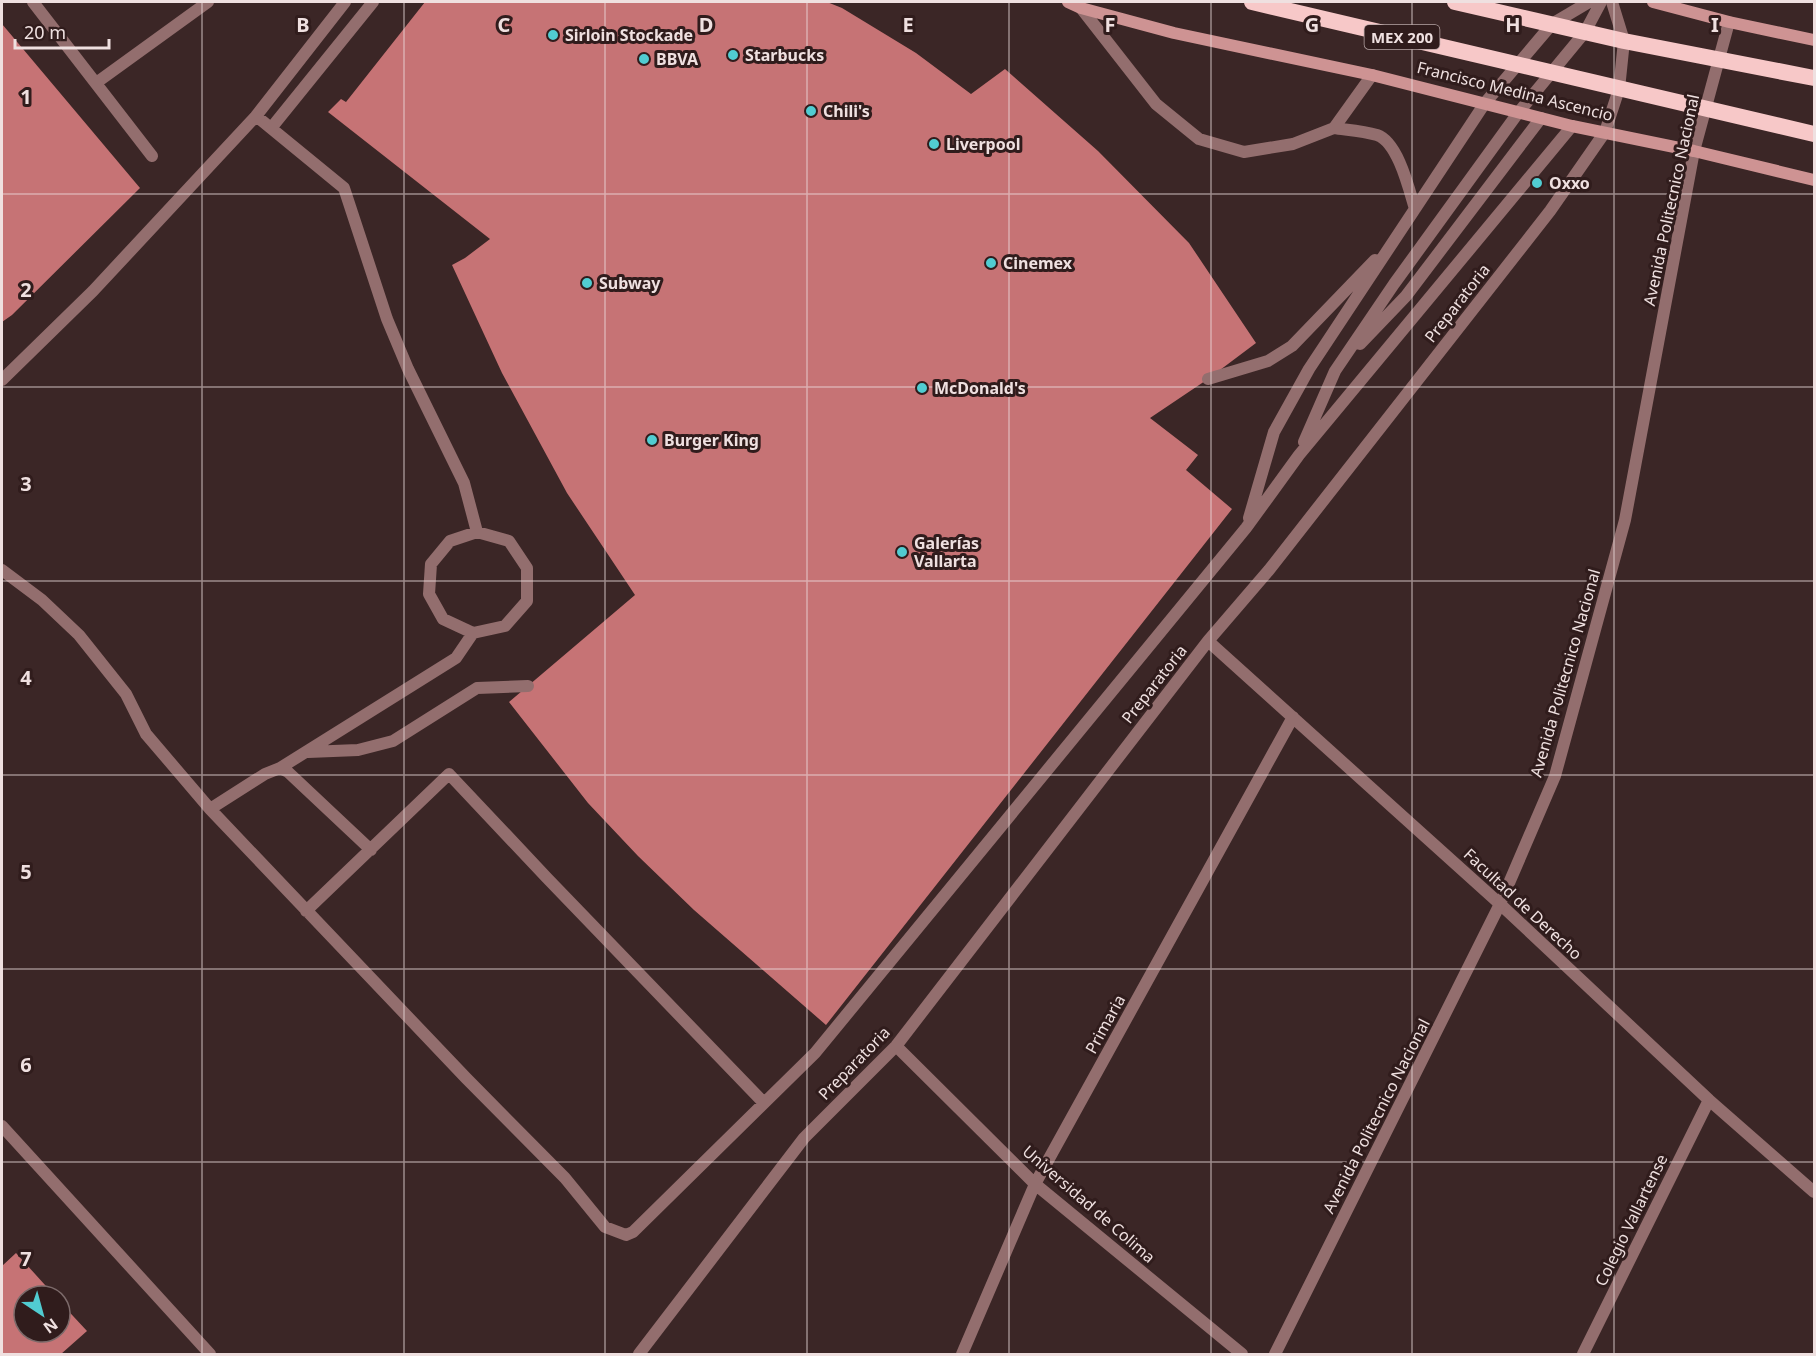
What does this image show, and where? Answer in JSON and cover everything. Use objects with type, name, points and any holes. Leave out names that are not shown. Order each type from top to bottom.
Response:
[{"type":"highway","name":"Francisco Medina Ascencio","points":[[1252,2],[1815,134]]},
{"type":"highway","points":[[1455,2],[1624,41],[1815,78]]},
{"type":"main road","name":"Francisco Medina Ascencio","points":[[1068,2],[1081,8],[1174,33],[1372,75],[1572,126],[1694,150],[1815,180]]},
{"type":"main road","points":[[1653,2],[1729,22],[1815,40]]},
{"type":"street","points":[[33,2],[152,156]]},
{"type":"street","points":[[96,83],[208,2]]},
{"type":"street","points":[[2,380],[93,291],[256,116],[345,2]]},
{"type":"street","points":[[272,127],[373,2]]},
{"type":"street","points":[[1246,528],[1274,432],[1309,369],[1485,103],[1552,24],[1589,2]]},
{"type":"street","points":[[1299,455],[1335,371],[1394,284],[1518,113],[1585,32],[1601,2]]},
{"type":"street","name":"Preparatoria","points":[[639,1354],[804,1138],[896,1046],[1208,641],[1269,570],[1550,211],[1605,132],[1619,89],[1624,41],[1611,2]]},
{"type":"street","points":[[1081,8],[1156,104],[1199,139],[1244,152],[1293,144],[1334,128],[1379,135],[1391,147],[1398,159],[1415,209]]},
{"type":"street","name":"Avenida Politecnico Nacional","points":[[1275,1354],[1500,904],[1555,776],[1625,520],[1694,150],[1729,22]]},
{"type":"street","points":[[1334,128],[1372,75]]},
{"type":"street","points":[[256,116],[344,188],[387,319],[408,369],[464,483],[477,532]]},
{"type":"street","points":[[1335,371],[1406,296],[1541,118]]},
{"type":"street","points":[[2,570],[42,600],[80,635],[126,694],[146,734],[210,809],[565,1179],[605,1227],[626,1235],[633,1232],[815,1053],[1246,528],[1299,455],[1572,126]]},
{"type":"street","points":[[1208,379],[1268,361],[1292,346],[1397,238]]},
{"type":"street","points":[[477,532],[509,541],[528,568],[526,601],[505,626],[473,633],[443,619],[429,594],[431,564],[450,541],[477,532]]},
{"type":"street","points":[[210,809],[265,774],[307,752],[456,658],[473,633]]},
{"type":"street","name":"Facultad de Derecho","points":[[1208,641],[1500,904],[1709,1101],[1815,1192]]},
{"type":"street","points":[[307,752],[358,750],[393,741],[477,688],[528,686]]},
{"type":"street","name":"Primaria","points":[[962,1354],[1035,1184],[1293,717]]},
{"type":"street","points":[[280,768],[288,772],[370,850]]},
{"type":"street","points":[[306,911],[449,774],[764,1103]]},
{"type":"street","name":"Universidad de Colima","points":[[896,1046],[1035,1184],[1242,1354]]},
{"type":"street","name":"Colegio Vallartense","points":[[1583,1354],[1709,1101]]},
{"type":"street","points":[[2,1126],[205,1353]]},
{"type":"building","name":"Galerías Vallarta","points":[[425,2],[827,2],[842,8],[916,53],[971,94],[1005,69],[1098,151],[1189,243],[1256,343],[1150,418],[1198,455],[1186,470],[1232,509],[826,1025],[694,910],[638,856],[588,803],[509,702],[635,595],[567,493],[502,373],[452,265],[490,239],[328,112],[341,99],[346,102]]},
{"type":"building","points":[[2,24],[140,188],[12,315],[2,322]]},
{"type":"building","points":[[16,1253],[44,1284],[12,1284],[12,1344],[72,1344],[72,1315],[87,1331],[61,1354],[2,1354],[2,1266]]},
{"type":"place","name":"Sirloin Stockade","points":[[553,35]]},
{"type":"place","name":"Starbucks","points":[[733,55]]},
{"type":"place","name":"BBVA","points":[[644,59]]},
{"type":"place","name":"Chili's","points":[[811,111]]},
{"type":"place","name":"Liverpool","points":[[934,144]]},
{"type":"place","name":"Oxxo","points":[[1537,183]]},
{"type":"place","name":"Cinemex","points":[[991,263]]},
{"type":"place","name":"Subway","points":[[587,283]]},
{"type":"place","name":"McDonald's","points":[[922,388]]},
{"type":"place","name":"Burger King","points":[[652,440]]},
{"type":"place","name":"Galerías Vallarta","points":[[902,552]]}]
